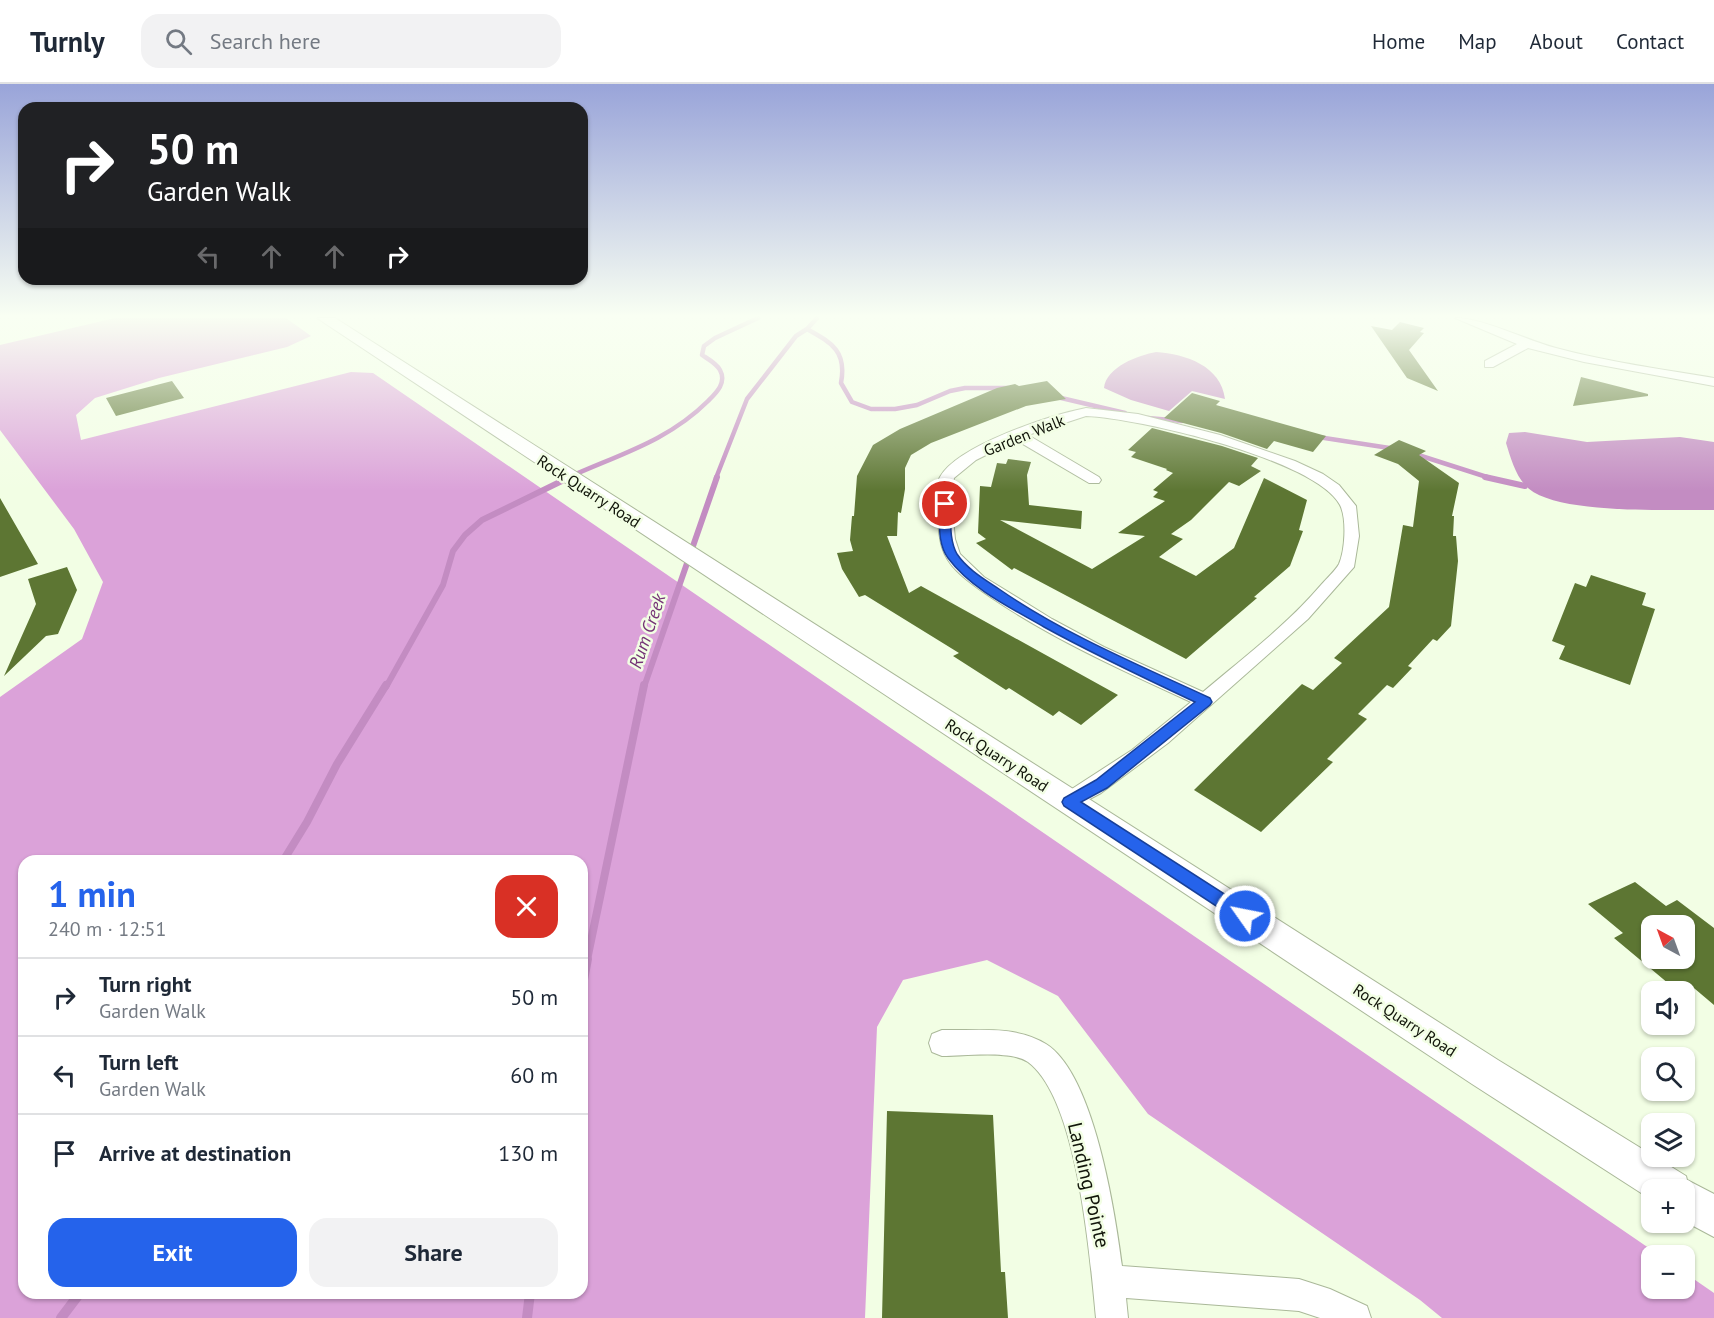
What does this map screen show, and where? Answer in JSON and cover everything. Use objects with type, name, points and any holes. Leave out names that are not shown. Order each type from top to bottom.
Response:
[{"type":"street","name":"Rock Quarry Road","points":[[413,376],[1495,1078],[1655,1179]]},
{"type":"street","points":[[1676,376],[1714,382]]},
{"type":"street","name":"Garden Walk","points":[[1069,802],[1101,784],[1205,702],[1317,601],[1347,565],[1350,545],[1349,508],[1332,486],[1314,475],[1272,458],[1147,419],[1112,412],[1084,412],[1052,421],[962,462],[947,478],[943,492],[946,542],[952,555],[970,575],[1016,606],[1100,652],[1205,702]]},
{"type":"street","points":[[1019,435],[1094,480]]},
{"type":"street","name":"Landing Pointe","points":[[942,1043],[1020,1046],[1039,1055],[1049,1064],[1066,1094],[1084,1147],[1097,1202],[1112,1318]]},
{"type":"street","points":[[1695,1205],[1714,1217]]},
{"type":"street","points":[[1108,1281],[1299,1295],[1329,1305],[1355,1318]]},
{"type":"shaded area","points":[[0,376],[169,376],[95,398],[76,415],[81,440],[337,376],[377,376],[1644,1245],[1641,1245],[1641,1299],[1695,1299],[1695,1280],[1714,1293],[1714,1318],[1442,1318],[1420,1300],[1148,1114],[1058,996],[987,960],[903,980],[877,1027],[865,1318],[0,1318],[0,697],[82,639],[103,582],[74,529],[0,430]]},
{"type":"shaded area","points":[[1110,376],[1215,376],[1225,399],[1192,391],[1169,411],[1131,400],[1104,388]]},
{"type":"shaded area","points":[[1525,432],[1587,442],[1680,437],[1714,442],[1714,510],[1614,509],[1560,502],[1539,495],[1521,481],[1506,443],[1509,433]]},
{"type":"building","points":[[1405,376],[1427,376],[1438,391]]},
{"type":"building","points":[[1581,377],[1648,394],[1648,396],[1573,406]]},
{"type":"building","points":[[172,381],[184,398],[116,416],[106,398]]},
{"type":"building","points":[[1047,381],[1066,399],[1026,406],[931,443],[911,455],[905,468],[905,489],[901,513],[898,512],[897,536],[887,536],[909,593],[921,586],[1118,695],[1081,725],[1059,711],[1053,716],[1009,688],[1006,690],[953,656],[959,653],[865,595],[859,597],[842,569],[837,553],[853,551],[850,540],[857,476],[873,445],[900,429],[997,388]]},
{"type":"building","points":[[1192,393],[1220,401],[1216,405],[1326,436],[1313,452],[1274,441],[1267,449],[1221,433],[1164,418]]},
{"type":"building","points":[[1152,428],[1258,458],[1251,466],[1261,471],[1239,486],[1229,482],[1191,520],[1171,534],[1183,539],[1159,557],[1196,576],[1234,548],[1264,478],[1307,500],[1299,530],[1303,531],[1290,566],[1254,597],[1257,598],[1186,659],[1014,568],[1012,570],[976,543],[986,539],[978,533],[980,486],[991,487],[997,463],[1006,464],[1008,459],[1031,462],[1027,475],[1029,505],[1082,511],[1081,529],[1000,520],[1092,569],[1145,536],[1118,533],[1165,501],[1153,497],[1158,492],[1153,490],[1173,473],[1131,457],[1136,452],[1128,450]]},
{"type":"building","points":[[1399,440],[1426,451],[1419,455],[1459,483],[1452,516],[1454,516],[1453,536],[1456,536],[1458,561],[1451,626],[1437,641],[1433,639],[1408,666],[1412,668],[1393,688],[1387,685],[1358,714],[1367,719],[1327,759],[1333,762],[1261,832],[1194,790],[1302,684],[1313,690],[1342,663],[1334,658],[1389,607],[1403,525],[1413,527],[1419,481],[1398,464],[1374,455]]},
{"type":"building","points":[[0,498],[38,564],[0,577]]},
{"type":"building","points":[[67,567],[77,590],[58,634],[46,636],[4,676],[36,604],[28,579]]},
{"type":"building","points":[[1591,575],[1646,593],[1642,605],[1655,609],[1630,685],[1559,659],[1565,646],[1552,641],[1575,583],[1586,587]]},
{"type":"building","points":[[1635,882],[1666,906],[1677,900],[1714,928],[1714,1005],[1695,989],[1695,981],[1665,981],[1651,969],[1695,969],[1695,915],[1641,915],[1641,961],[1614,938],[1623,933],[1588,904]]},
{"type":"building","points":[[887,1111],[993,1115],[1001,1272],[1005,1272],[1008,1318],[882,1318]]},
{"type":"waterway","points":[[567,478],[641,446],[676,427],[714,395],[720,387],[722,376]]},
{"type":"waterway","name":"Rum Creek","points":[[716,478],[747,399],[765,376]]},
{"type":"waterway","points":[[842,376],[841,383],[852,402],[871,409],[895,409],[917,405],[950,391],[965,388],[1008,388]]},
{"type":"waterway","points":[[1057,397],[1125,413]]},
{"type":"waterway","points":[[1148,418],[1182,421]]},
{"type":"waterway","points":[[1318,437],[1396,449]]},
{"type":"waterway","points":[[1412,453],[1490,478]]},
{"type":"waterway","points":[[386,687],[443,585],[453,551],[465,535],[482,520],[570,477]]},
{"type":"waterway","name":"Rum Creek","points":[[644,687],[717,477]]},
{"type":"waterway","points":[[1485,477],[1525,486]]},
{"type":"waterway","points":[[287,855],[307,822],[337,764],[386,685]]},
{"type":"waterway","name":"Rum Creek","points":[[588,955],[644,685]]},
{"type":"waterway","points":[[61,1318],[75,1299]]},
{"type":"waterway","name":"Rum Creek","points":[[527,1318],[529,1299]]},
{"type":"route","points":[[945,504],[946,542],[952,555],[970,575],[1016,606],[1100,652],[1205,702],[1101,784],[1069,802],[1245,916]]}]
